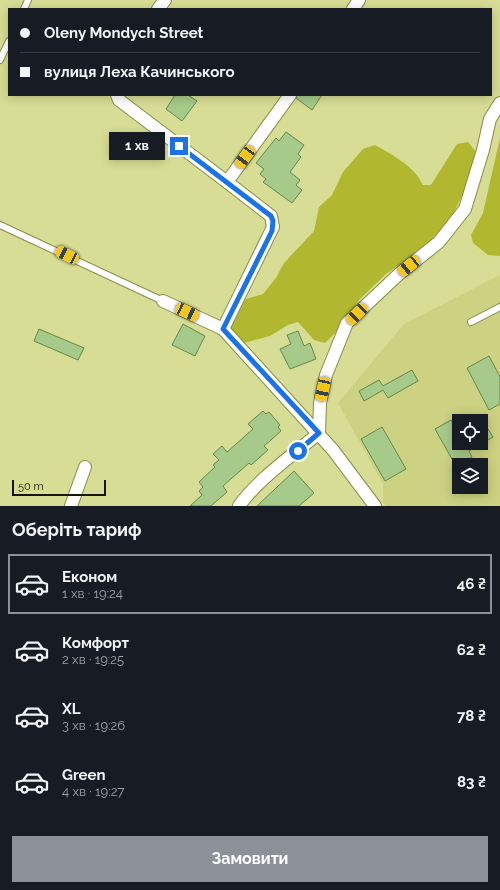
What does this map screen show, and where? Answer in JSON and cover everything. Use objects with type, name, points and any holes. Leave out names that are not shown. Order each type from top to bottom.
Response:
[{"type":"street","points":[[159,8],[165,0]]},
{"type":"street","points":[[118,96],[120,100],[271,216],[273,227],[223,329]]},
{"type":"street","points":[[227,182],[289,96]]},
{"type":"street","points":[[239,506],[246,497],[265,479],[319,433],[320,403],[326,375],[335,348],[347,323],[399,274],[438,242],[465,209],[483,150],[490,119],[500,103]]},
{"type":"street","points":[[163,301],[223,329],[319,433],[375,506]]},
{"type":"street","points":[[71,506],[85,467]]},
{"type":"lane","points":[[0,60],[8,43]]},
{"type":"lane","points":[[0,225],[163,301]]},
{"type":"lane","points":[[471,322],[500,307]]},
{"type":"shaded area","points":[[500,138],[500,256],[488,255],[473,243],[471,235],[483,213]]},
{"type":"shaded area","points":[[468,142],[476,152],[469,180],[451,219],[422,249],[386,274],[359,300],[337,331],[325,343],[314,340],[298,322],[288,325],[270,336],[244,343],[230,328],[234,313],[246,299],[263,294],[276,278],[284,263],[314,231],[319,207],[332,195],[343,172],[363,149],[375,145],[408,166],[423,185],[431,185],[457,144]]},
{"type":"shaded area","points":[[500,275],[500,506],[386,506],[383,503],[383,484],[338,403],[404,324]]},
{"type":"building","points":[[174,96],[190,96],[197,101],[182,121],[166,109]]},
{"type":"building","points":[[297,96],[321,96],[312,110],[296,98]]},
{"type":"building","points":[[286,132],[304,145],[298,154],[301,157],[290,172],[300,180],[296,185],[302,190],[292,203],[263,182],[266,179],[260,174],[264,169],[256,163],[276,138],[279,141]]},
{"type":"building","points":[[183,324],[205,336],[195,356],[172,345]]},
{"type":"building","points":[[39,329],[84,348],[78,360],[34,341]]},
{"type":"building","points":[[298,331],[304,346],[310,343],[316,359],[290,369],[280,349],[291,344],[287,335]]},
{"type":"building","points":[[489,356],[500,377],[500,404],[489,410],[467,368]]},
{"type":"building","points":[[412,370],[418,381],[388,398],[383,390],[364,401],[359,391],[379,380],[383,386]]},
{"type":"building","points":[[263,411],[266,414],[269,412],[280,425],[278,427],[281,431],[264,446],[268,450],[251,465],[249,463],[223,486],[227,492],[211,506],[190,506],[202,495],[199,491],[203,487],[199,482],[215,467],[213,465],[219,460],[213,454],[222,446],[227,452],[253,429],[248,424]]},
{"type":"building","points":[[451,420],[452,450],[471,450],[469,451],[472,457],[470,458],[452,459],[435,429]]},
{"type":"building","points":[[382,427],[406,469],[385,481],[361,439]]},
{"type":"building","points":[[488,429],[493,437],[488,440]]},
{"type":"building","points":[[294,471],[314,493],[299,506],[257,506]]},
{"type":"route","points":[[179,146],[271,216],[273,221],[272,231],[223,329],[319,433],[298,451]]}]
